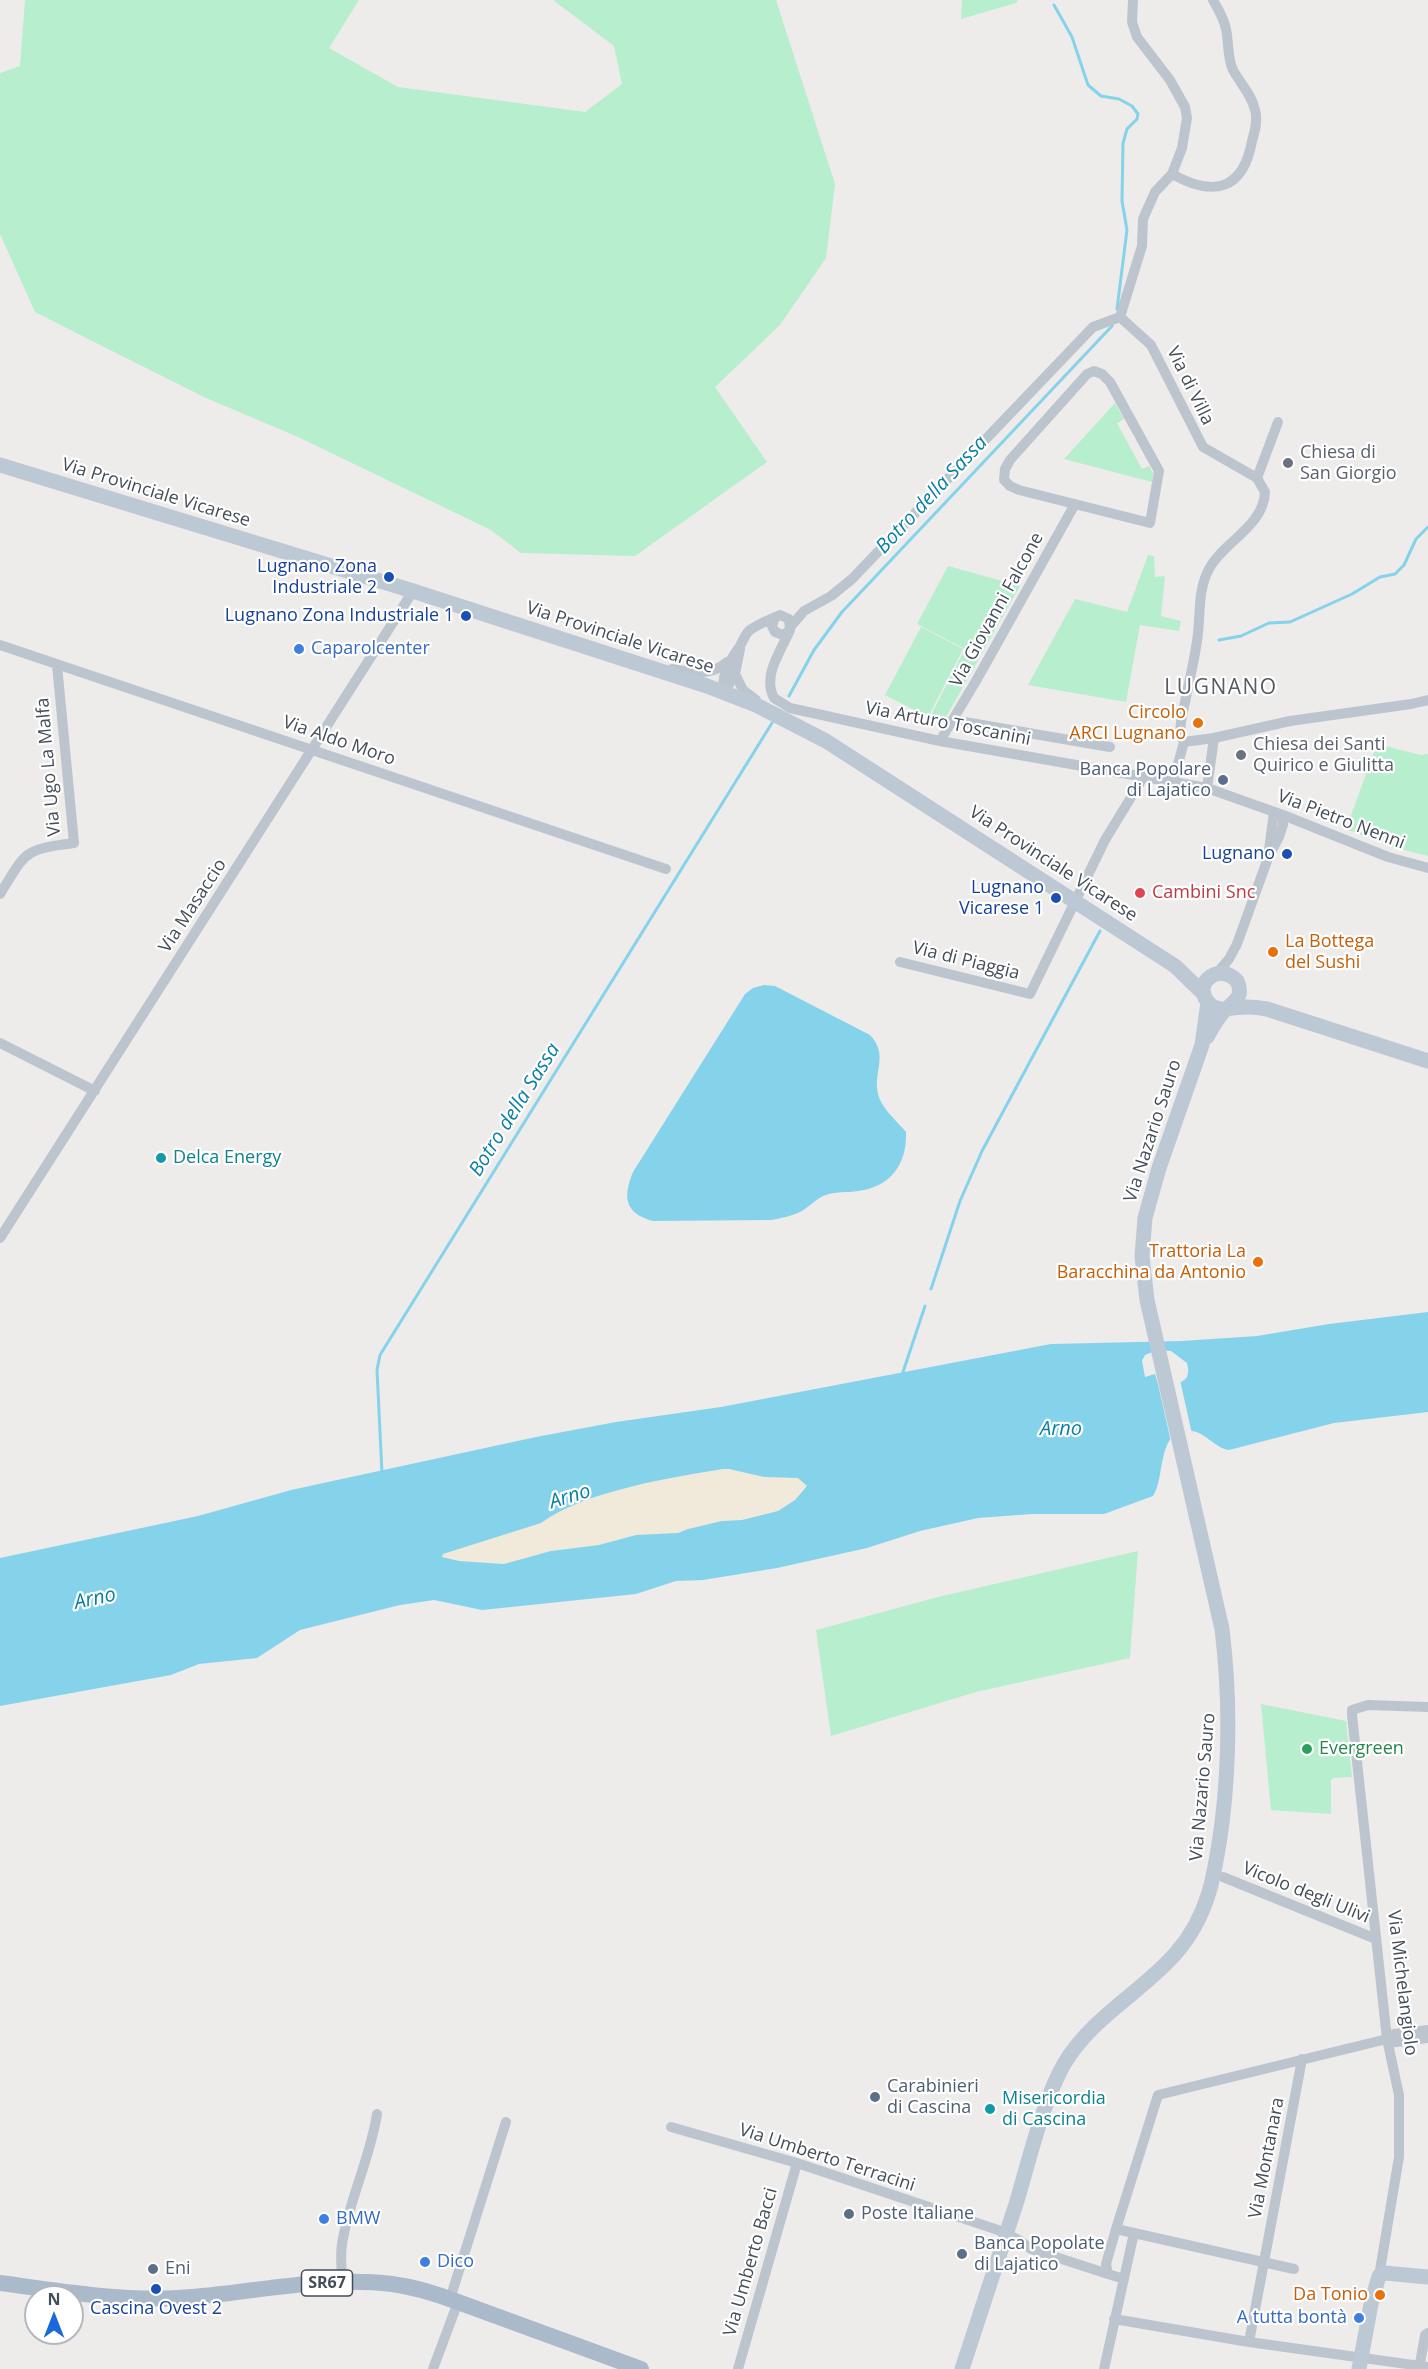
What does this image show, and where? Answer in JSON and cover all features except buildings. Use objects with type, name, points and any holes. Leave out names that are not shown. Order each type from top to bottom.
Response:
[{"type":"main road","name":"Via Provinciale Vicarese","points":[[0,465],[413,591],[756,705],[826,741],[1175,966],[1206,998]]},
{"type":"main road","name":"Via Provinciale Vicarese","points":[[1175,966],[1216,974]]},
{"type":"main road","points":[[1267,1009],[1228,974],[1216,974],[1206,982],[1206,998],[1215,1008],[1267,1009],[1428,1061]]},
{"type":"main road","points":[[1228,1008],[1236,1003],[1239,985]]},
{"type":"main road","name":"Via Nazario Sauro","points":[[1202,1044],[1206,998]]},
{"type":"main road","name":"Via Nazario Sauro","points":[[962,2369],[1050,2098],[1065,2063],[1091,2029],[1178,1952],[1198,1921],[1212,1887],[1227,1774],[1229,1707],[1222,1629],[1147,1300],[1142,1256],[1147,1211],[1159,1168],[1202,1044],[1218,1018],[1228,1008]]},
{"type":"main road","points":[[1380,2276],[1385,2273],[1428,2277]]},
{"type":"main road","name":"Via Michelangiolo","points":[[1360,2363],[1375,2287],[1380,2276]]},
{"type":"main road","name":"SR67","points":[[0,2283],[149,2298],[213,2295],[342,2282],[404,2286],[454,2300],[641,2369]]},
{"type":"street","points":[[724,693],[723,676],[730,660],[750,631],[780,616],[804,611],[831,596],[852,579],[1094,327],[1120,317],[1142,246],[1143,219],[1155,192],[1172,174],[1187,130],[1185,107],[1170,80],[1137,37],[1132,22],[1133,0]]},
{"type":"street","points":[[1172,174],[1199,187],[1219,188],[1232,183],[1240,173],[1247,162],[1252,146],[1256,119],[1255,108],[1245,87],[1233,70],[1226,28],[1213,0]]},
{"type":"street","name":"Via di Villa","points":[[1120,317],[1151,345],[1203,447],[1257,478]]},
{"type":"street","points":[[1097,372],[1105,377],[1118,395],[1159,471],[1150,523],[1075,504],[1010,486],[1004,480],[1005,469],[1010,460],[1087,374],[1097,372]]},
{"type":"street","points":[[1173,782],[1184,742],[1180,734],[1181,722],[1197,640],[1203,585],[1214,562],[1256,516],[1265,496],[1264,488],[1257,478],[1278,422]]},
{"type":"street","name":"Via Giovanni Falcone","points":[[940,741],[1075,504]]},
{"type":"street","name":"Via Masaccio","points":[[0,1238],[413,591]]},
{"type":"street","points":[[757,627],[763,626],[783,635],[804,611]]},
{"type":"street","points":[[780,616],[789,619],[790,628],[781,647]]},
{"type":"street","points":[[780,616],[772,622],[781,647]]},
{"type":"street","points":[[724,693],[735,674],[742,643]]},
{"type":"street","name":"Via Aldo Moro","points":[[0,645],[666,869]]},
{"type":"street","name":"Via Arturo Toscanini","points":[[781,647],[770,680],[772,695],[778,702],[800,711],[940,741],[1173,782]]},
{"type":"street","points":[[641,665],[704,673],[721,668],[730,660]]},
{"type":"street","name":"Via Ugo La Malfa","points":[[0,894],[23,858],[33,850],[74,843],[57,665]]},
{"type":"street","points":[[735,674],[746,694],[789,721]]},
{"type":"street","points":[[1184,742],[1214,738],[1290,721],[1428,700]]},
{"type":"street","points":[[953,720],[1110,747]]},
{"type":"street","points":[[1207,788],[1214,738]]},
{"type":"street","name":"Via di Piaggia","points":[[900,962],[1030,994],[1105,840],[1144,776]]},
{"type":"street","name":"Via Pietro Nenni","points":[[1173,782],[1207,788],[1302,822],[1388,857],[1428,868]]},
{"type":"street","points":[[1268,858],[1283,825],[1278,813]]},
{"type":"street","points":[[1216,974],[1229,959],[1237,944],[1268,858],[1278,813]]},
{"type":"street","points":[[1279,837],[1290,827],[1302,822]]},
{"type":"street","points":[[1237,944],[1234,963],[1239,985]]},
{"type":"street","points":[[0,1043],[94,1091]]},
{"type":"street","name":"Via Michelangiolo","points":[[1380,2276],[1393,2199],[1400,2128],[1399,2094],[1387,2039],[1352,1710],[1368,1705],[1428,1707]]},
{"type":"street","name":"Vicolo degli Ulivi","points":[[1222,1877],[1376,1940]]},
{"type":"street","points":[[1108,2274],[1106,2264],[1158,2095],[1387,2039],[1394,2034],[1428,2030]]},
{"type":"street","points":[[1387,2039],[1396,2042],[1428,2038]]},
{"type":"street","name":"Via Montanara","points":[[1249,2342],[1263,2262],[1286,2157],[1302,2059]]},
{"type":"street","points":[[342,2282],[342,2246],[349,2215],[373,2138],[376,2114]]},
{"type":"street","points":[[434,2369],[506,2122]]},
{"type":"street","name":"Via Umberto Terracini","points":[[671,2127],[797,2163],[1006,2233],[1031,2249],[1124,2279]]},
{"type":"street","name":"Via Umberto Bacci","points":[[738,2369],[797,2163]]},
{"type":"street","points":[[1116,2229],[1294,2269]]},
{"type":"street","points":[[1104,2369],[1134,2233]]},
{"type":"street","points":[[1114,2319],[1360,2363],[1422,2367],[1425,2335],[1428,2333]]},
{"type":"green space","points":[[25,0],[359,0],[329,48],[398,87],[585,112],[622,84],[614,46],[553,0],[776,0],[835,184],[826,258],[780,325],[715,387],[767,462],[635,556],[521,553],[491,530],[298,437],[204,397],[35,312],[0,234],[0,73],[20,66]]},
{"type":"green space","points":[[962,0],[1018,0],[1016,3],[961,19]]},
{"type":"green space","points":[[1115,403],[1124,419],[1117,423],[1142,469],[1149,466],[1153,473],[1152,482],[1064,459]]},
{"type":"green space","points":[[1148,555],[1154,556],[1155,577],[1165,576],[1161,616],[1181,621],[1179,631],[1140,625],[1126,702],[1028,685],[1075,599],[1127,612]]},
{"type":"green space","points":[[948,566],[1020,586],[942,724],[930,717],[965,649],[917,624]]},
{"type":"green space","points":[[921,627],[963,649],[928,717],[885,695]]},
{"type":"green space","points":[[1377,744],[1421,755],[1428,754],[1428,856],[1389,846],[1346,829]]},
{"type":"green space","points":[[1138,1551],[1130,1658],[976,1692],[831,1736],[816,1630],[938,1597]]},
{"type":"green space","name":"Evergreen","points":[[1261,1704],[1346,1721],[1352,1777],[1331,1780],[1331,1814],[1271,1810]]},
{"type":"sand","points":[[729,1469],[764,1477],[798,1478],[807,1486],[795,1500],[778,1511],[742,1520],[722,1521],[678,1533],[636,1535],[599,1545],[551,1551],[504,1564],[459,1561],[442,1557],[443,1554],[541,1523],[580,1502],[631,1486]]},
{"type":"water","points":[[764,985],[775,986],[870,1035],[876,1042],[880,1056],[878,1094],[886,1109],[906,1132],[906,1144],[900,1164],[895,1172],[880,1185],[870,1189],[826,1195],[791,1216],[771,1220],[653,1221],[643,1218],[631,1209],[628,1203],[628,1189],[633,1172],[745,994],[753,988]]},
{"type":"water","name":"Arno","points":[[1428,1312],[1428,1412],[1334,1423],[1229,1450],[1197,1432],[1181,1432],[1167,1445],[1153,1496],[1104,1514],[1032,1514],[978,1518],[920,1531],[867,1548],[777,1568],[703,1580],[676,1581],[636,1594],[482,1610],[434,1600],[400,1605],[300,1630],[257,1658],[199,1664],[171,1675],[0,1706],[0,1558],[198,1516],[291,1490],[536,1437],[616,1422],[721,1407],[1051,1344],[1182,1341],[1257,1336],[1329,1324]],"holes":[[[1157,1350],[1171,1351],[1187,1363],[1188,1371],[1185,1380],[1176,1383],[1158,1383],[1155,1374],[1145,1377],[1142,1361],[1145,1355]],[[723,1469],[764,1477],[798,1478],[807,1486],[795,1500],[778,1511],[742,1520],[722,1521],[678,1533],[636,1535],[599,1545],[551,1551],[504,1564],[459,1561],[442,1557],[443,1554],[541,1523],[580,1502],[604,1494],[628,1487]]]},
{"type":"pier","points":[[1155,1371],[1166,1382],[1180,1380],[1192,1434],[1185,1434],[1171,1442]]},
{"type":"waterway","name":"Botro della Sassa","points":[[1054,5],[1072,37],[1088,85],[1101,96],[1119,99],[1132,106],[1138,114],[1137,119],[1127,129],[1123,143],[1122,201],[1127,230],[1117,309]]},
{"type":"waterway","name":"Botro della Sassa","points":[[789,696],[814,650],[842,612],[1112,326]]},
{"type":"waterway","points":[[1219,640],[1241,636],[1269,623],[1290,622],[1352,594],[1380,577],[1395,574],[1404,565],[1416,539],[1428,527]]},
{"type":"waterway","name":"Botro della Sassa","points":[[382,1473],[377,1370],[380,1355],[772,723]]},
{"type":"waterway","points":[[931,1289],[960,1201],[982,1151],[1100,931]]},
{"type":"waterway","points":[[903,1372],[925,1306]]},
{"type":"place","name":"Chiesa di San Giorgio","points":[[1288,463]]},
{"type":"place","name":"Lugnano Zona Industriale 2","points":[[389,577]]},
{"type":"place","name":"Lugnano Zona Industriale 1","points":[[466,616]]},
{"type":"place","name":"Caparolcenter","points":[[299,649]]},
{"type":"place","name":"Circolo ARCI Lugnano","points":[[1198,723]]},
{"type":"place","name":"Chiesa dei Santi Quirico e Giulitta","points":[[1241,755]]},
{"type":"place","name":"Banca Popolare di Lajatico","points":[[1223,780]]},
{"type":"place","name":"Lugnano","points":[[1287,854]]},
{"type":"place","name":"Cambini Snc","points":[[1140,893]]},
{"type":"place","name":"Lugnano Vicarese 1","points":[[1056,898]]},
{"type":"place","name":"La Bottega del Sushi","points":[[1273,952]]},
{"type":"place","name":"Delca Energy","points":[[161,1158]]},
{"type":"place","name":"Trattoria La Baracchina da Antonio","points":[[1258,1262]]},
{"type":"place","name":"Evergreen","points":[[1307,1749]]},
{"type":"place","name":"Carabinieri di Cascina","points":[[875,2097]]},
{"type":"place","name":"Misericordia di Cascina","points":[[990,2109]]},
{"type":"place","name":"Poste Italiane","points":[[849,2214]]},
{"type":"place","name":"BMW","points":[[324,2219]]},
{"type":"place","name":"Banca Popolate di Lajatico","points":[[962,2254]]},
{"type":"place","name":"Dico","points":[[425,2262]]},
{"type":"place","name":"Eni","points":[[153,2269]]},
{"type":"place","name":"Cascina Ovest 2","points":[[156,2289]]},
{"type":"place","name":"Da Tonio","points":[[1380,2295]]},
{"type":"place","name":"A tutta bontà","points":[[1359,2318]]},
{"type":"district","name":"LUGNANO","points":[[1221,688]]}]
